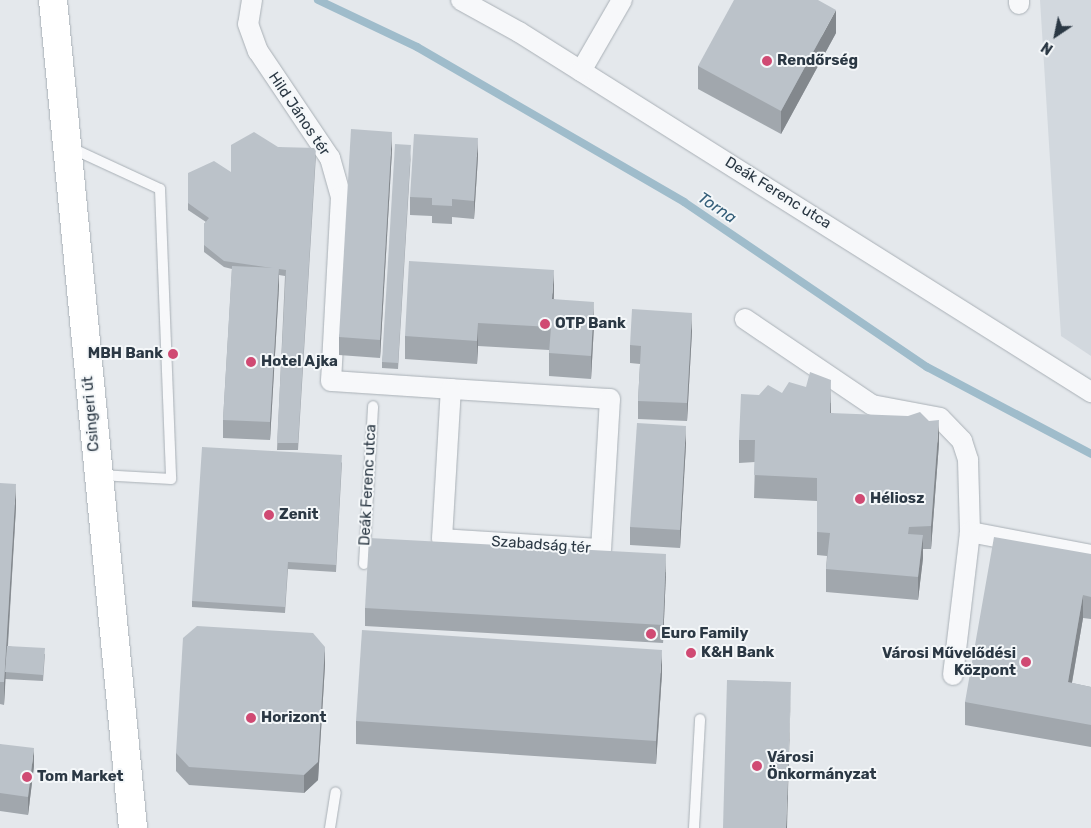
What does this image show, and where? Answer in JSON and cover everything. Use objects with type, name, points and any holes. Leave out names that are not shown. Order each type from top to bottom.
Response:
[{"type":"main road","name":"Csingeri út","points":[[53,0],[97,474],[133,828]]},
{"type":"street","name":"Hild János tér","points":[[252,0],[248,24],[258,51],[330,158],[341,197],[331,381]]},
{"type":"street","name":"Deák Ferenc utca","points":[[460,0],[580,71],[1091,392]]},
{"type":"street","points":[[580,71],[622,0]]},
{"type":"street","points":[[745,319],[872,405],[940,418],[962,441],[968,460],[970,532],[953,675]]},
{"type":"street","name":"Szabadság tér","points":[[331,381],[610,399],[601,549],[442,539],[451,389]]},
{"type":"street","points":[[970,532],[1091,555]]},
{"type":"lane","points":[[66,146],[160,189],[171,479],[97,474]]},
{"type":"lane","name":"Deák Ferenc utca","points":[[364,564],[372,406]]},
{"type":"lane","points":[[694,828],[700,719]]},
{"type":"lane","points":[[330,828],[336,792]]},
{"type":"shaded area","points":[[1040,0],[1091,0],[1091,356],[1061,336]]},
{"type":"building","name":"Rendőrség","points":[[734,0],[818,0],[836,10],[781,111],[698,66]]},
{"type":"building","points":[[351,129],[392,132],[380,340],[339,337]]},
{"type":"building","points":[[254,132],[278,147],[316,148],[298,443],[277,443],[286,270],[224,261],[204,245],[204,224],[209,218],[188,203],[188,173],[214,161],[231,172],[231,145]]},
{"type":"building","points":[[414,134],[478,138],[474,201],[452,199],[452,206],[432,205],[432,198],[410,197]]},
{"type":"building","points":[[395,144],[411,145],[398,363],[382,362]]},
{"type":"building","points":[[409,261],[554,270],[552,299],[594,302],[591,356],[549,353],[551,327],[478,323],[477,341],[405,336]]},
{"type":"building","name":"Hotel Ajka","points":[[232,266],[279,268],[270,422],[223,420]]},
{"type":"building","points":[[632,309],[692,313],[687,403],[638,401],[641,346],[630,345]]},
{"type":"building","name":"Héliosz","points":[[810,372],[831,380],[830,413],[908,416],[920,412],[929,421],[939,420],[931,526],[909,527],[908,534],[923,535],[918,577],[826,569],[830,533],[817,532],[817,478],[754,475],[755,440],[739,440],[741,394],[759,395],[768,385],[782,393],[789,382],[806,387]]},
{"type":"building","points":[[637,423],[686,426],[680,530],[630,527]]},
{"type":"building","name":"Zenit","points":[[202,447],[342,455],[336,565],[288,562],[285,607],[192,601]]},
{"type":"building","points":[[0,483],[16,484],[4,682],[0,682]]},
{"type":"building","name":"Városi Művelődési Központ","points":[[994,537],[1091,554],[1091,597],[1083,595],[1068,682],[1091,687],[1091,725],[965,702]]},
{"type":"building","points":[[369,538],[666,554],[663,625],[365,608]]},
{"type":"building","name":"Horizont","points":[[197,626],[313,633],[325,647],[318,762],[304,775],[189,767],[176,753],[183,638]]},
{"type":"building","points":[[362,630],[662,650],[656,741],[356,721]]},
{"type":"building","points":[[7,646],[45,648],[43,675],[5,672]]},
{"type":"building","name":"Városi Önkormányzat","points":[[727,680],[791,682],[786,828],[723,828]]},
{"type":"building","points":[[0,744],[34,748],[28,797],[0,793]]},
{"type":"waterway","name":"Torna","points":[[318,0],[417,47],[684,202],[927,367],[1091,454]]},
{"type":"place","name":"Rendőrség","points":[[767,61]]},
{"type":"place","name":"OTP Bank","points":[[545,324]]},
{"type":"place","name":"MBH Bank","points":[[173,354]]},
{"type":"place","name":"Hotel Ajka","points":[[251,362]]},
{"type":"place","name":"Héliosz","points":[[860,499]]},
{"type":"place","name":"Zenit","points":[[269,515]]},
{"type":"place","name":"Euro Family","points":[[651,634]]},
{"type":"place","name":"K&H Bank","points":[[691,653]]},
{"type":"place","name":"Városi Művelődési Központ","points":[[1026,662]]},
{"type":"place","name":"Horizont","points":[[251,718]]},
{"type":"place","name":"Városi Önkormányzat","points":[[757,766]]},
{"type":"place","name":"Tom Market","points":[[27,777]]}]
